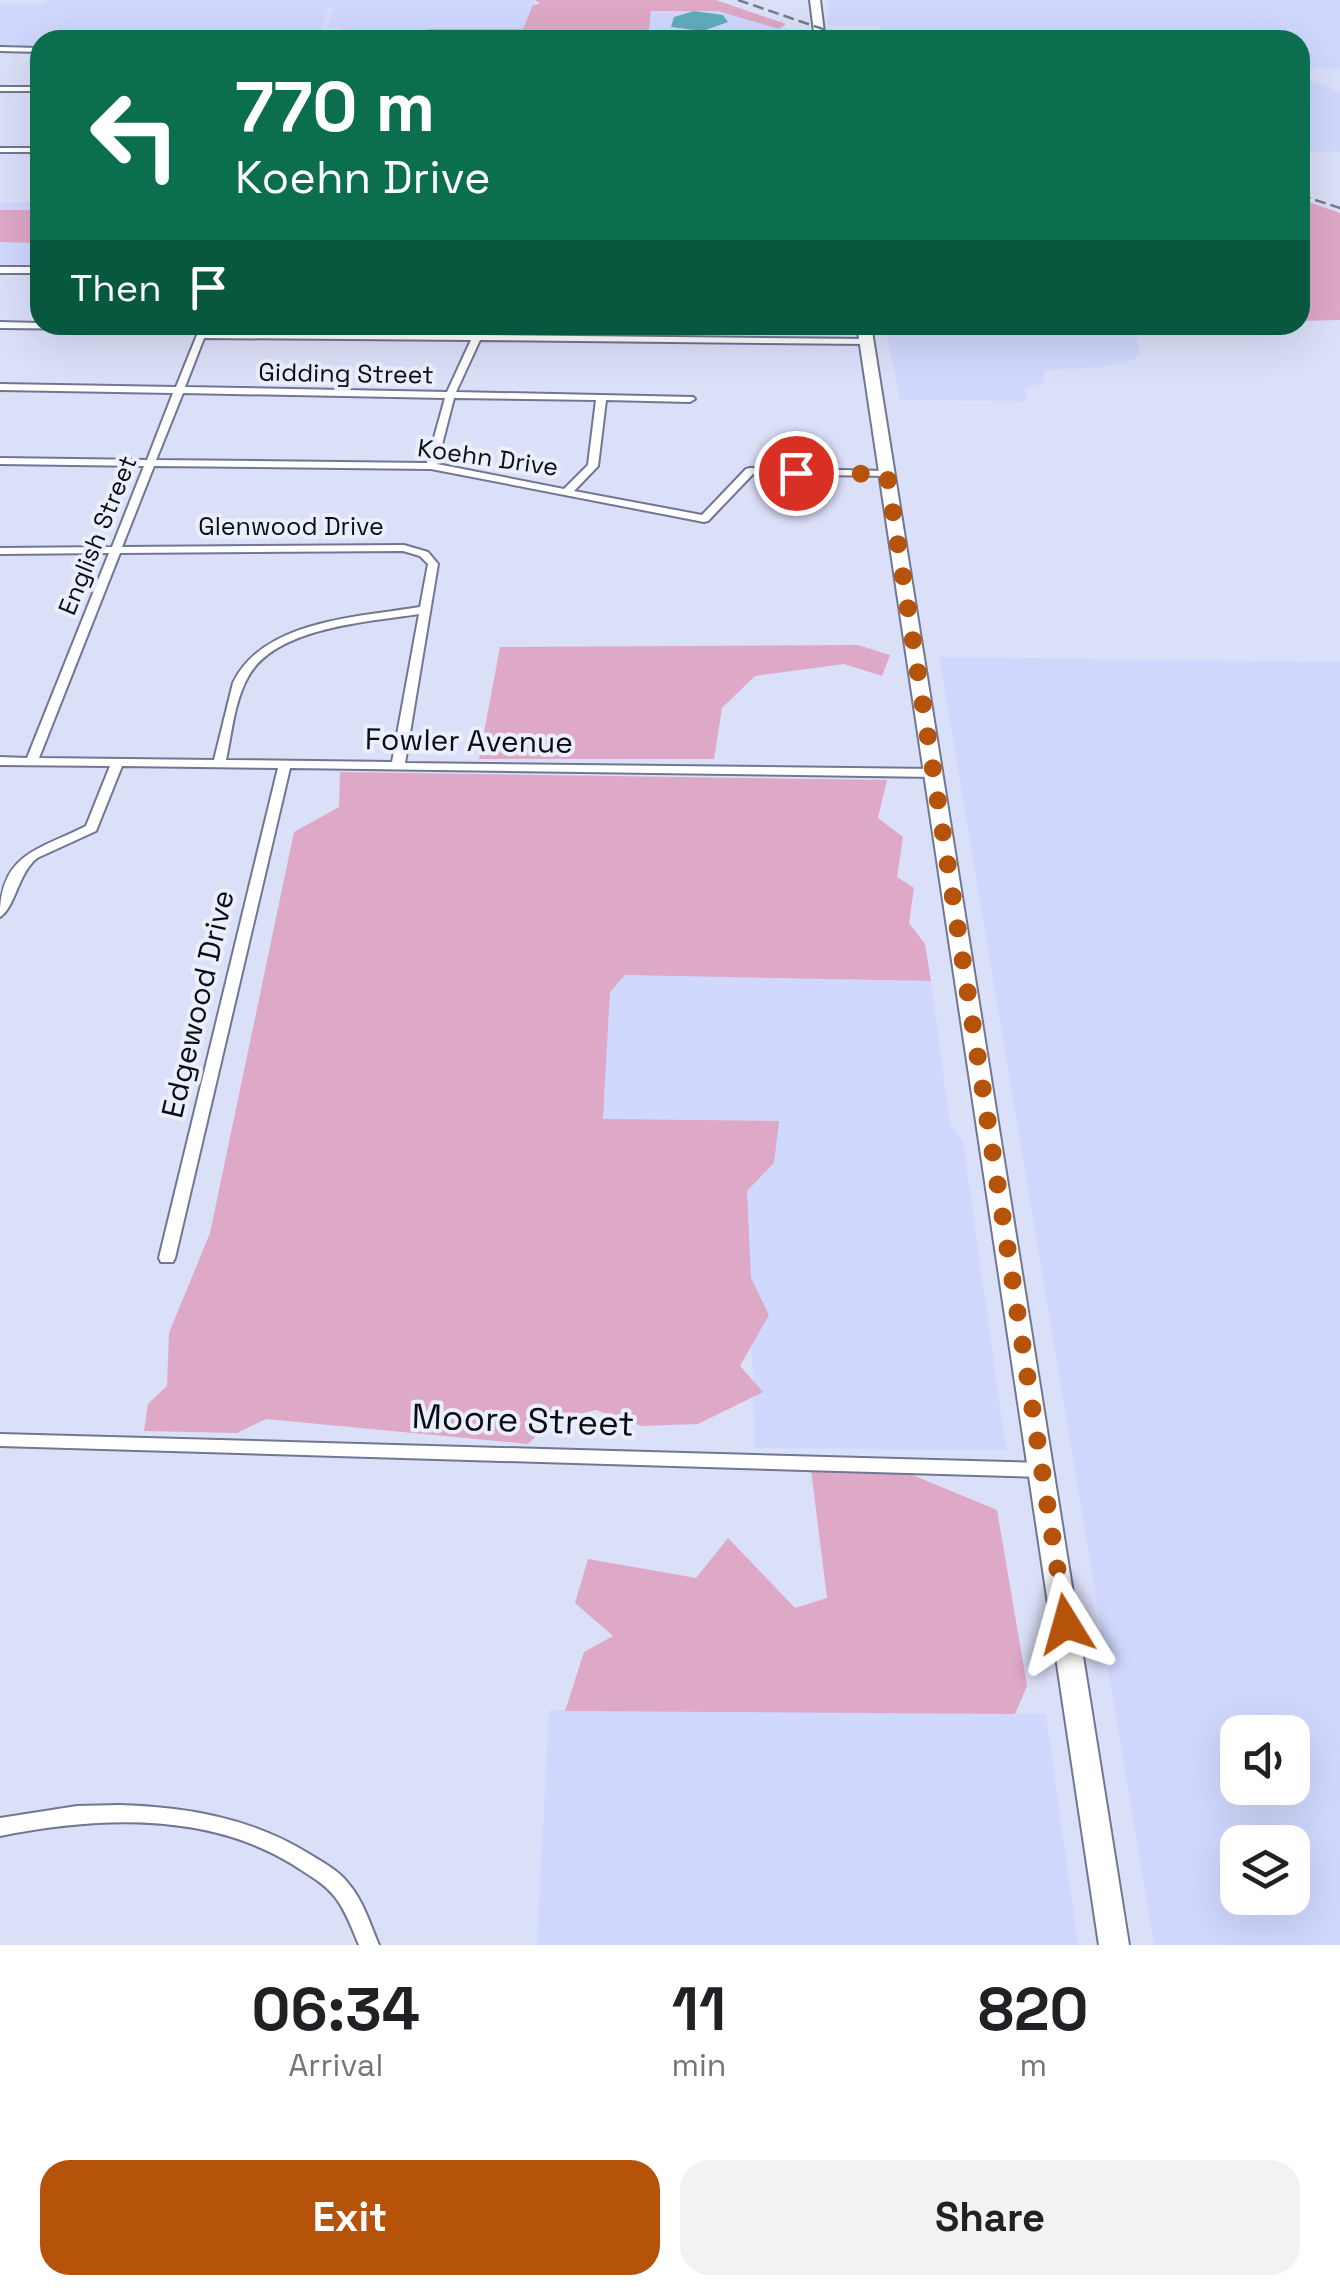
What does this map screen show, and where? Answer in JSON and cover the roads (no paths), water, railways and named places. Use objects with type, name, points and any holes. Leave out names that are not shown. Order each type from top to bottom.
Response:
[{"type":"main road","points":[[815,0],[819,30]]},
{"type":"main road","points":[[866,335],[1044,1470],[1114,1945]]},
{"type":"street","points":[[0,50],[30,50]]},
{"type":"street","points":[[0,88],[30,89]]},
{"type":"street","points":[[0,150],[30,150]]},
{"type":"street","points":[[0,270],[30,270]]},
{"type":"street","points":[[0,325],[30,326]]},
{"type":"street","name":"English Street","points":[[32,761],[201,335]]},
{"type":"street","points":[[407,335],[670,335]]},
{"type":"street","points":[[432,466],[450,395],[475,337]]},
{"type":"street","name":"Gidding Street","points":[[0,386],[690,399]]},
{"type":"street","points":[[568,491],[593,466],[602,398]]},
{"type":"street","name":"Koehn Drive","points":[[0,460],[432,466],[704,519],[750,471],[887,474]]},
{"type":"street","name":"Glenwood Drive","points":[[0,551],[404,548],[424,554],[433,564],[398,765]]},
{"type":"street","points":[[218,764],[244,674],[260,653],[293,636],[424,610]]},
{"type":"street","name":"Fowler Avenue","points":[[0,761],[936,773]]},
{"type":"street","points":[[0,913],[17,865],[32,854],[92,828],[117,763]]},
{"type":"street","name":"Edgewood Drive","points":[[166,1258],[285,764]]},
{"type":"street","name":"Moore Street","points":[[0,1440],[1044,1470]]},
{"type":"street","points":[[0,1827],[58,1814],[201,1819],[248,1831],[297,1854],[341,1888],[370,1945]]},
{"type":"railway","points":[[738,0],[826,30]]},
{"type":"railway","points":[[1310,198],[1340,208]]}]
